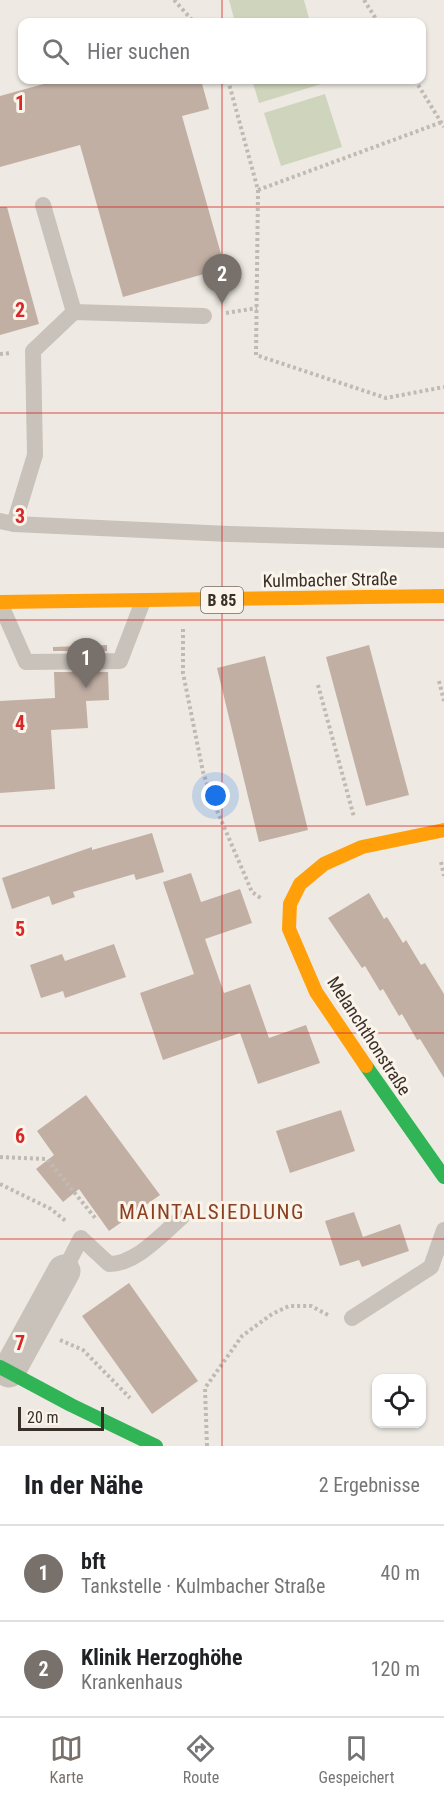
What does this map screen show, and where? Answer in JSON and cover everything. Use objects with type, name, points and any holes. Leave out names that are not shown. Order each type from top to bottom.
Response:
[{"type":"street","name":"Kulmbacher Straße","points":[[0,603],[444,596]]},
{"type":"street","name":"Melanchthonstraße","points":[[444,830],[362,847],[324,864],[300,884],[290,904],[289,928],[316,992],[444,1177]]},
{"type":"street","points":[[64,1271],[33,1328],[5,1369],[71,1405],[156,1446]]},
{"type":"lane","points":[[43,205],[74,312]]},
{"type":"lane","points":[[204,316],[74,312],[33,351],[35,454],[7,522],[229,534],[444,540]]},
{"type":"lane","points":[[0,603],[26,662],[120,661],[143,601]]},
{"type":"lane","points":[[64,1271],[81,1238],[109,1264],[117,1264],[139,1253],[182,1218]]},
{"type":"lane","points":[[352,1318],[431,1267],[444,1230]]},
{"type":"path","points":[[174,0],[190,18]]},
{"type":"path","points":[[364,0],[375,18]]},
{"type":"path","points":[[229,84],[258,190],[256,355],[386,398],[444,387]]},
{"type":"path","points":[[418,84],[444,127]]},
{"type":"path","points":[[258,190],[442,122]]},
{"type":"path","points":[[204,316],[257,308]]},
{"type":"path","points":[[183,628],[183,673],[203,772],[212,799],[252,892],[290,917]]},
{"type":"path","points":[[439,681],[444,701]]},
{"type":"path","points":[[318,685],[362,847]]},
{"type":"path","points":[[0,1157],[47,1158],[95,1219],[104,1227]]},
{"type":"path","points":[[0,1184],[51,1209],[81,1238],[95,1219]]},
{"type":"path","points":[[207,1446],[205,1388],[242,1336],[272,1314],[289,1306],[311,1306],[333,1318],[352,1318]]},
{"type":"path","points":[[33,1328],[83,1350],[131,1399]]},
{"type":"green space","points":[[229,0],[304,0],[309,18],[234,18]]},
{"type":"green space","points":[[253,84],[321,84],[259,103]]},
{"type":"green space","points":[[325,94],[342,147],[281,166],[264,113]]},
{"type":"building","points":[[44,84],[202,84],[209,109],[182,116],[225,268],[123,297],[80,145],[0,167],[0,96]]},
{"type":"building","points":[[0,207],[7,207],[39,324],[0,335]]},
{"type":"building","points":[[107,645],[107,651],[53,651],[53,647]]},
{"type":"building","points":[[369,645],[409,795],[366,806],[326,657]]},
{"type":"building","points":[[265,656],[308,830],[259,842],[217,668]]},
{"type":"building","points":[[54,672],[108,672],[109,700],[86,701],[88,728],[51,730],[55,789],[0,793],[0,701],[55,698]]},
{"type":"building","points":[[152,833],[164,872],[136,880],[134,874],[73,892],[75,897],[52,905],[49,896],[12,909],[2,878],[92,847],[92,850]]},
{"type":"building","points":[[191,873],[201,902],[240,889],[252,923],[205,939],[224,993],[250,984],[269,1038],[306,1025],[320,1063],[258,1084],[240,1033],[163,1060],[140,993],[194,974],[163,882]]},
{"type":"building","points":[[369,893],[384,919],[387,917],[403,943],[406,940],[421,965],[425,963],[444,994],[444,1078],[402,1014],[399,1016],[383,989],[380,991],[365,966],[362,968],[328,918]]},
{"type":"building","points":[[114,944],[126,977],[65,998],[63,991],[41,998],[30,965],[62,954],[65,961]]},
{"type":"building","points":[[86,1095],[160,1195],[109,1231],[79,1189],[63,1202],[36,1169],[54,1155],[37,1131]]},
{"type":"building","points":[[341,1110],[355,1151],[290,1173],[276,1131]]},
{"type":"building","points":[[354,1212],[363,1237],[400,1224],[409,1251],[362,1267],[359,1260],[340,1266],[325,1221]]},
{"type":"building","points":[[129,1283],[198,1381],[152,1414],[82,1316]]},
{"type":"traffic: fast","points":[[366,1066],[444,1177]]},
{"type":"traffic: fast","points":[[0,1367],[71,1405],[156,1446]]},
{"type":"traffic: slow","points":[[0,602],[444,596]]},
{"type":"traffic: slow","points":[[366,1066],[316,992],[289,929],[290,904],[300,884],[324,864],[362,847],[444,830]]},
{"type":"place","name":"Klinik Herzoghöhe","points":[[222,304]]},
{"type":"place","name":"bft","points":[[86,688]]},
{"type":"district","name":"MAINTALSIEDLUNG","points":[[212,1212]]}]
